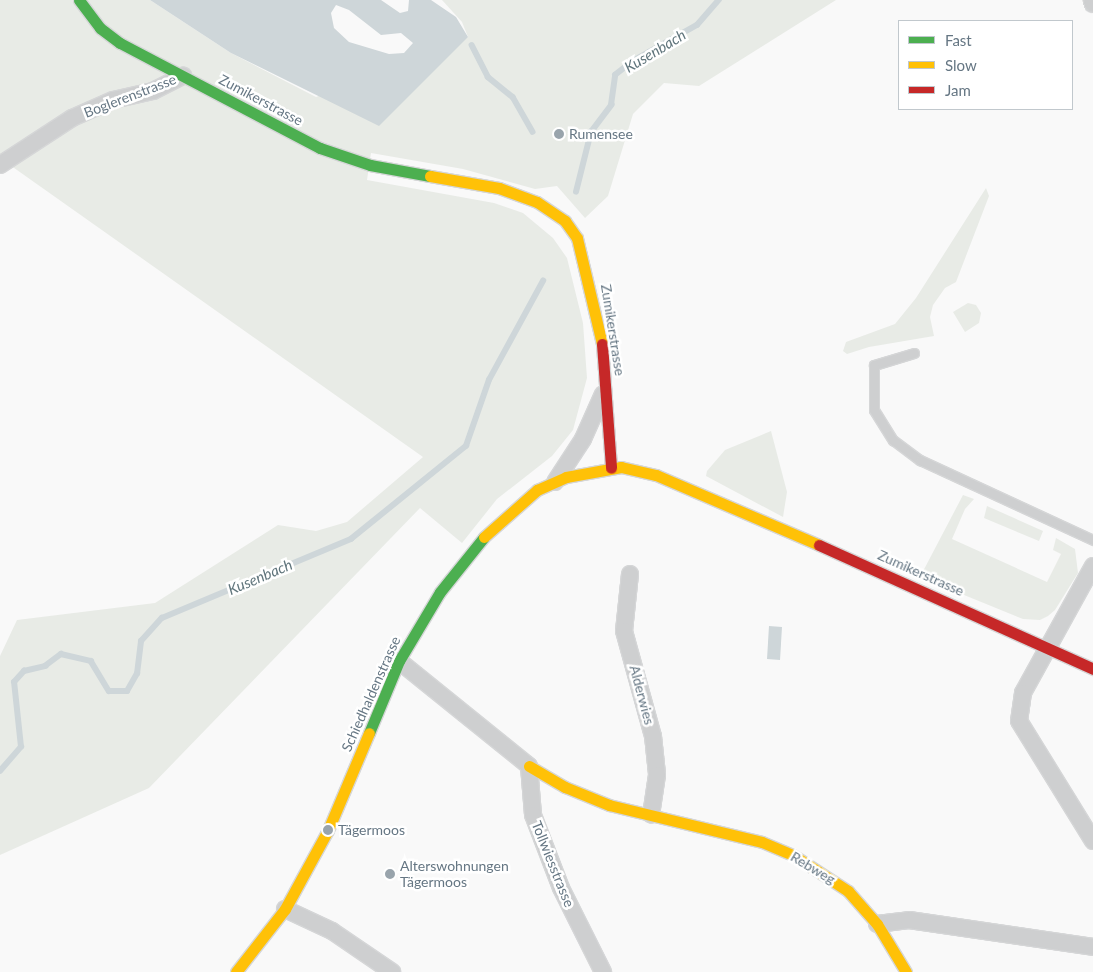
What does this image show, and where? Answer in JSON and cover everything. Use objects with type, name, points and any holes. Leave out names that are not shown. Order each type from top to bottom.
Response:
[{"type":"street","name":"Zumikerstrasse","points":[[79,0],[100,28],[120,43],[344,158],[499,188],[538,202],[565,221],[577,238],[592,288],[606,385],[611,468],[632,468],[680,485],[1046,646],[1093,669]]},
{"type":"street","name":"Boglerenstrasse","points":[[0,165],[72,118],[113,100],[153,91],[184,76]]},
{"type":"street","points":[[554,483],[583,439],[606,385]]},
{"type":"street","name":"Schiedhaldenstrasse","points":[[236,972],[285,909],[330,825],[399,661],[440,592],[470,551],[522,501],[574,474],[611,468]]},
{"type":"street","points":[[1093,566],[1046,646],[1023,693],[1019,721],[1093,841]]},
{"type":"street","name":"Alderwies","points":[[630,574],[624,631],[653,736],[657,775],[651,815]]},
{"type":"street","points":[[399,661],[529,766]]},
{"type":"street","name":"Rebweg","points":[[529,766],[565,787],[609,805],[762,842],[793,855],[848,891],[877,924],[906,972]]},
{"type":"street","name":"Tollwiesstrasse","points":[[529,766],[533,815],[561,888],[602,972]]},
{"type":"street","points":[[285,909],[332,931],[392,972]]},
{"type":"street","points":[[877,924],[909,920],[1093,947]]},
{"type":"lane","points":[[914,353],[874,366],[874,410],[893,440],[920,460],[1093,540]]},
{"type":"shaded area","points":[[0,0],[150,0],[231,53],[316,97],[468,37],[462,22],[442,0],[836,0],[699,86],[664,83],[633,114],[608,196],[585,218],[557,186],[535,189],[463,169],[371,153],[367,180],[494,203],[523,213],[553,238],[567,258],[583,323],[587,378],[573,430],[552,456],[497,499],[462,543],[420,508],[149,788],[0,855],[0,656],[17,620],[155,603],[278,525],[316,531],[347,522],[423,457],[0,158]]},
{"type":"shaded area","points":[[150,0],[381,0],[400,13],[408,11],[409,0],[431,0],[456,17],[468,37],[379,126],[231,53]],"holes":[[[336,5],[349,10],[381,35],[401,33],[413,43],[404,53],[389,54],[349,42],[334,28],[331,13]]]},
{"type":"shaded area","points":[[986,188],[989,196],[956,282],[945,288],[933,305],[930,317],[934,336],[869,347],[847,354],[843,351],[846,342],[895,324],[916,298]]},
{"type":"shaded area","points":[[968,303],[976,305],[981,313],[979,323],[965,332],[953,312]]},
{"type":"shaded area","points":[[771,431],[787,492],[783,517],[706,476],[707,471],[725,450]]},
{"type":"shaded area","points":[[963,495],[974,499],[965,509],[952,539],[1047,582],[1061,554],[1053,550],[1056,538],[1075,549],[1078,573],[1055,610],[1048,616],[1040,620],[1023,619],[920,577]]},
{"type":"shaded area","points":[[987,506],[1043,531],[1039,541],[984,518]]},
{"type":"shaded area","points":[[769,626],[782,627],[780,660],[767,659]]},
{"type":"waterway","name":"Kusenbach","points":[[576,192],[591,132],[611,105],[615,75],[633,61],[697,25],[719,0]]},
{"type":"waterway","points":[[472,45],[488,77],[513,97],[533,132]]},
{"type":"waterway","name":"Kusenbach","points":[[0,771],[21,747],[14,682],[24,671],[45,666],[61,654],[91,661],[109,691],[127,691],[137,674],[141,641],[162,618],[351,539],[466,446],[489,380],[543,281]]},
{"type":"traffic: fast","points":[[79,0],[100,28],[120,43],[320,148],[370,165],[430,176]]},
{"type":"traffic: fast","points":[[369,733],[399,661],[440,592],[484,537]]},
{"type":"traffic: slow","points":[[430,176],[499,188],[537,202],[565,221],[577,238],[602,344]]},
{"type":"traffic: slow","points":[[484,537],[537,490],[566,477],[621,467],[656,475],[819,545]]},
{"type":"traffic: slow","points":[[236,972],[285,909],[328,830],[369,733]]},
{"type":"traffic: slow","points":[[529,766],[565,787],[609,805],[762,842],[793,855],[848,891],[877,924],[906,972]]},
{"type":"traffic: jam","points":[[602,344],[611,468]]},
{"type":"traffic: jam","points":[[819,545],[1093,669]]},
{"type":"place","name":"Rumensee","points":[[559,134]]},
{"type":"place","name":"Tägermoos","points":[[328,830]]},
{"type":"place","name":"Alterswohnungen Tägermoos","points":[[390,874]]}]
